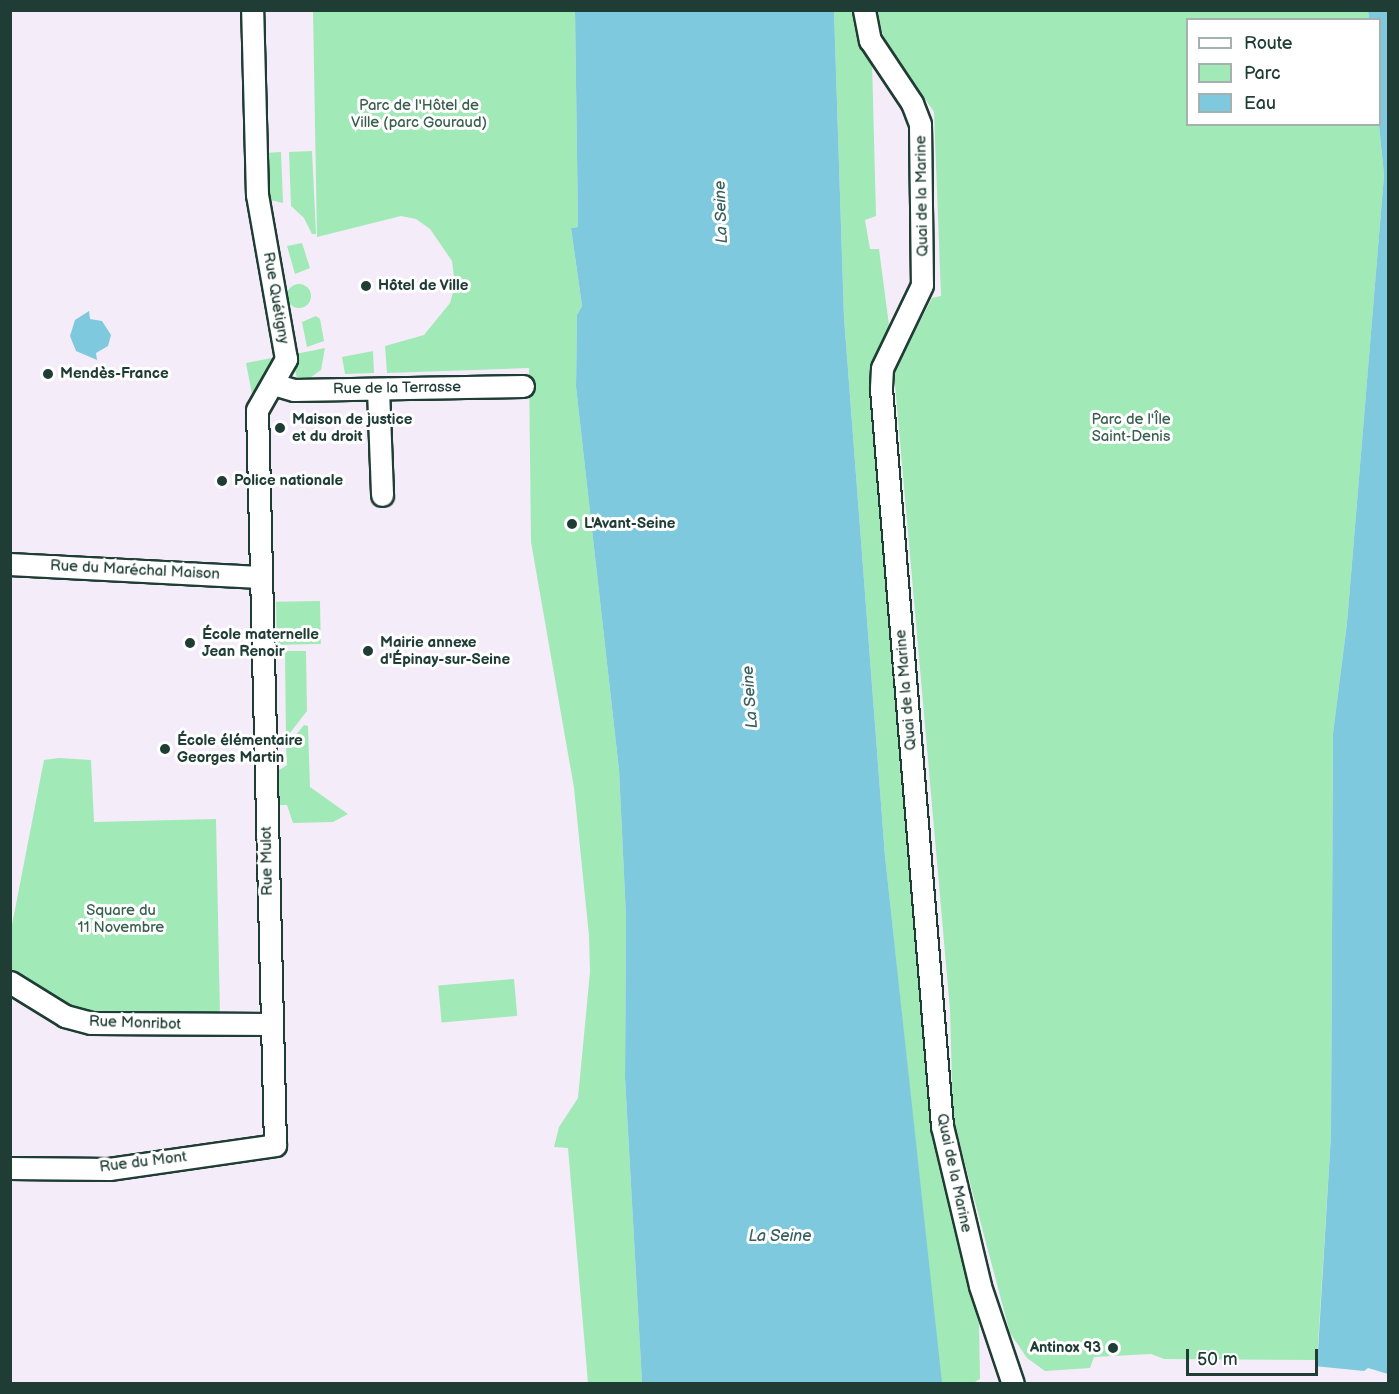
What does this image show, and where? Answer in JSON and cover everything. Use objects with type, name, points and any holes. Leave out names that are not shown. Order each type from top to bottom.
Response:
[{"type":"street","name":"Rue Quétigny","points":[[252,10],[257,195],[286,359],[256,410],[262,545],[259,577]]},
{"type":"street","name":"Quai de la Marine","points":[[864,10],[870,40],[912,103],[920,124],[922,285],[882,368],[881,389],[942,1126],[980,1286],[1013,1383]]},
{"type":"street","name":"Rue de la Terrasse","points":[[273,384],[294,390],[523,386]]},
{"type":"street","points":[[378,389],[382,495]]},
{"type":"street","name":"Rue du Maréchal Maison","points":[[10,564],[259,577]]},
{"type":"street","name":"Rue Mulot","points":[[259,577],[275,1145]]},
{"type":"street","name":"Rue Monribot","points":[[10,982],[65,1016],[91,1023],[271,1024]]},
{"type":"street","name":"Rue du Mont","points":[[10,1168],[109,1169],[275,1145]]},
{"type":"green space","name":"Parc de l'Île Saint-Denis","points":[[877,10],[1368,11],[1369,18],[1186,18],[1186,126],[1379,126],[1384,175],[1347,623],[1333,733],[1331,1134],[1317,1360],[1164,1359],[1151,1354],[1094,1357],[1090,1368],[1045,1371],[1027,1358],[1010,1333],[953,1119],[950,1010],[894,373],[932,298],[941,296],[934,112],[887,43],[877,21]]},
{"type":"green space","name":"Parc de l'Hôtel de Ville (parc Gouraud)","points":[[313,11],[575,11],[578,227],[571,228],[582,306],[577,315],[576,387],[619,770],[626,917],[625,1078],[642,1383],[588,1383],[568,1148],[554,1147],[559,1127],[578,1098],[590,972],[589,936],[574,788],[531,542],[529,368],[387,373],[385,346],[424,335],[450,303],[455,285],[452,261],[430,229],[416,219],[401,216],[317,237]]},
{"type":"green space","points":[[834,11],[856,11],[872,61],[876,216],[865,220],[870,249],[879,249],[890,333],[871,375],[889,588],[971,1291],[979,1324],[980,1379],[973,1383],[941,1383],[885,856],[844,317]]},
{"type":"green space","points":[[312,151],[316,234],[312,234],[304,218],[291,206],[289,152]]},
{"type":"green space","points":[[281,152],[283,203],[266,199],[265,153]]},
{"type":"green space","points":[[302,243],[310,268],[295,274],[287,246]]},
{"type":"green space","points":[[299,284],[307,288],[311,296],[307,304],[299,308],[291,304],[287,296],[291,288]]},
{"type":"green space","points":[[316,316],[320,319],[324,341],[307,347],[302,322]]},
{"type":"green space","points":[[325,348],[321,370],[304,382],[298,382],[291,355]]},
{"type":"green space","points":[[373,351],[374,373],[345,374],[342,357]]},
{"type":"green space","points":[[277,357],[272,370],[252,394],[246,363]]},
{"type":"green space","points":[[320,601],[321,644],[277,645],[276,602]]},
{"type":"green space","points":[[285,651],[306,651],[307,711],[286,738]]},
{"type":"green space","points":[[304,725],[308,726],[310,787],[348,814],[333,822],[293,823],[287,805],[275,805],[273,774],[287,765],[286,747]]},
{"type":"green space","name":"Square du 11 Novembre","points":[[59,758],[91,760],[94,822],[216,819],[220,1016],[78,1015],[11,969],[11,930],[44,760]]},
{"type":"green space","points":[[514,979],[517,1016],[442,1022],[438,986]]},
{"type":"water","name":"La Seine","points":[[575,11],[834,11],[844,317],[885,856],[942,1383],[642,1383],[625,1078],[626,917],[619,770],[576,387],[577,315],[582,306],[571,228],[578,227]]},
{"type":"water","points":[[1368,11],[1388,11],[1388,1383],[1316,1384],[1331,1134],[1333,733],[1347,623],[1384,175],[1379,126],[1381,126],[1381,18],[1369,18]]},
{"type":"water","points":[[89,311],[90,319],[102,321],[111,335],[108,346],[96,353],[97,360],[76,351],[70,336],[75,320]]},
{"type":"pier","points":[[1314,1366],[1364,1371],[1368,1368],[1388,1374],[1388,1383],[1313,1384]]},
{"type":"place","name":"Hôtel de Ville","points":[[366,286]]},
{"type":"place","name":"Mendès-France","points":[[48,374]]},
{"type":"place","name":"Maison de justice et du droit","points":[[280,428]]},
{"type":"place","name":"Police nationale","points":[[222,481]]},
{"type":"place","name":"L'Avant-Seine","points":[[572,524]]},
{"type":"place","name":"École maternelle Jean Renoir","points":[[190,643]]},
{"type":"place","name":"Mairie annexe d'Épinay-sur-Seine","points":[[368,651]]},
{"type":"place","name":"École élémentaire Georges Martin","points":[[165,749]]},
{"type":"place","name":"Antinox 93","points":[[1113,1348]]}]
